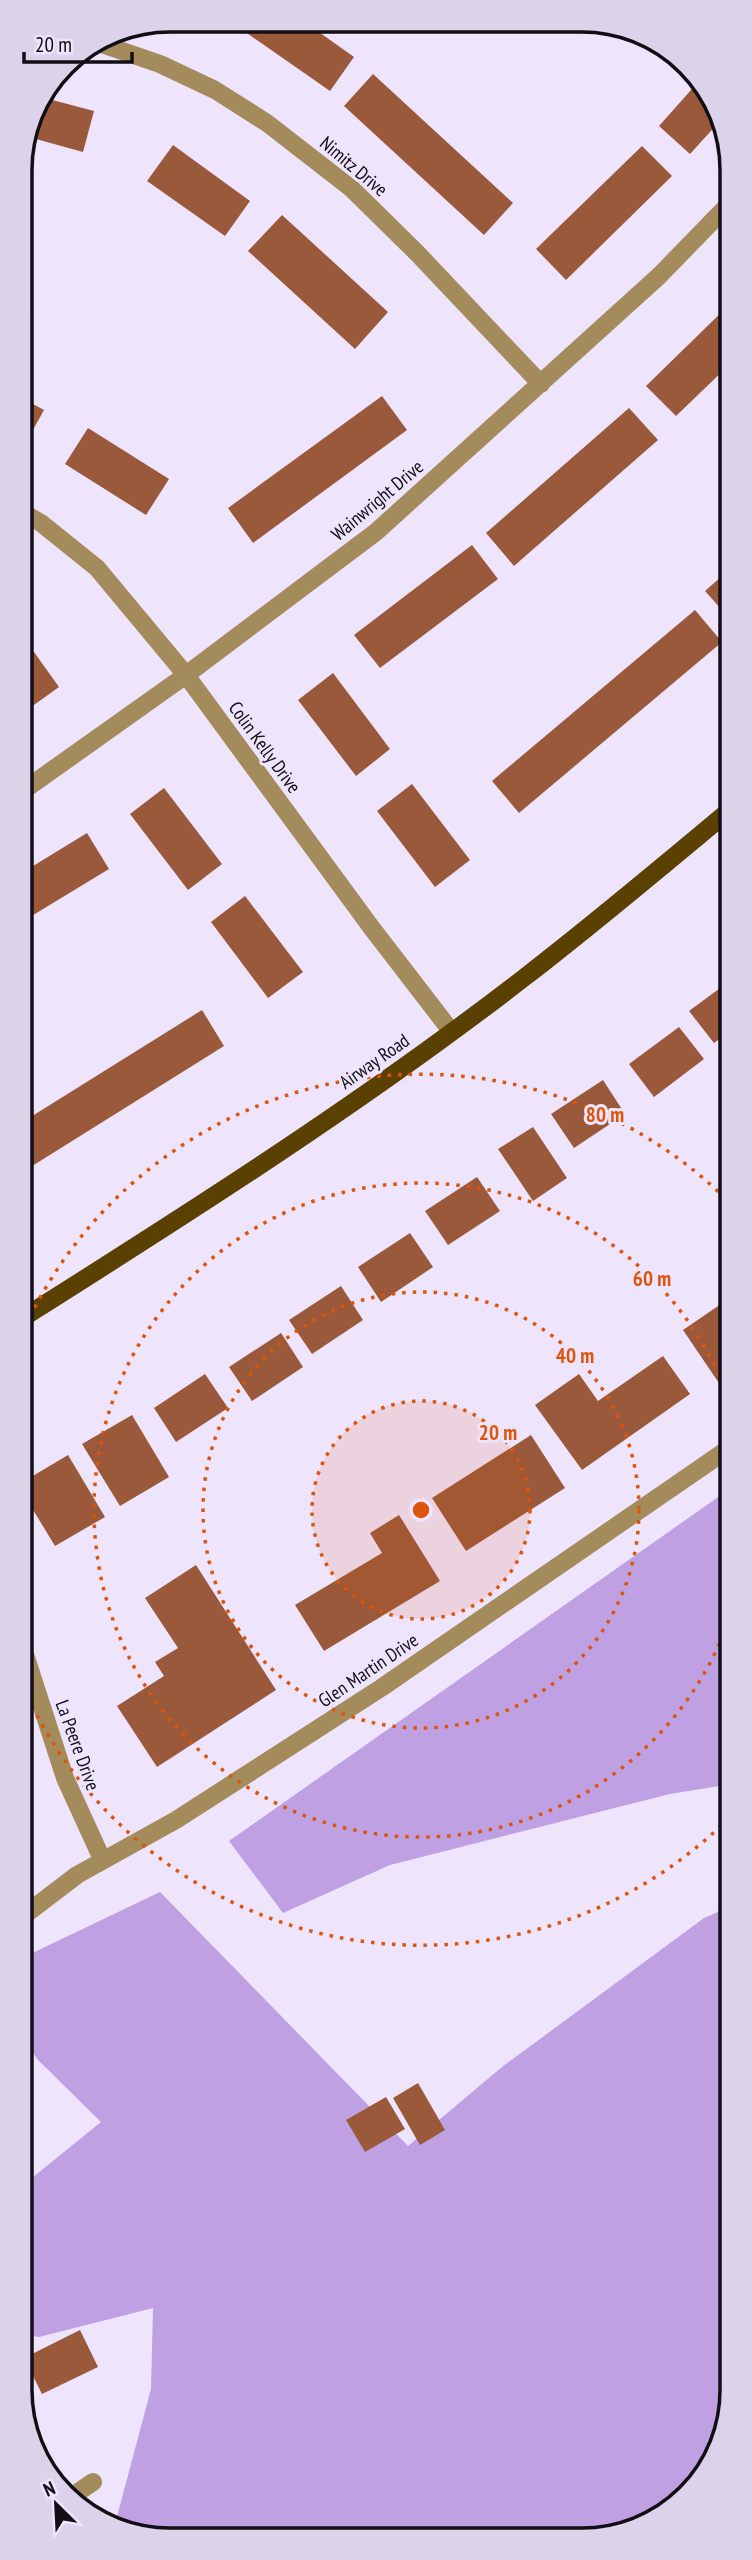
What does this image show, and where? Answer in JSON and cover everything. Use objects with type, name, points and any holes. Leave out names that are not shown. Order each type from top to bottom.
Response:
[{"type":"main road","name":"Airway Road","points":[[32,1313],[327,1120],[451,1031],[524,978],[720,818]]},
{"type":"street","name":"Nimitz Drive","points":[[108,46],[160,64],[204,85],[267,123],[352,189],[418,254],[541,384]]},
{"type":"street","name":"Wainwright Drive","points":[[32,785],[186,676],[376,532],[659,276],[720,213]]},
{"type":"street","name":"Colin Kelly Drive","points":[[32,518],[97,568],[186,676],[451,1031]]},
{"type":"street","name":"Glen Martin Drive","points":[[32,1909],[102,1859],[176,1820],[381,1688],[720,1455]]},
{"type":"street","name":"La Peere Drive","points":[[32,1676],[65,1778],[102,1859]]},
{"type":"shaded area","points":[[720,1496],[720,1786],[670,1794],[390,1865],[283,1913],[229,1841]]},
{"type":"shaded area","points":[[160,1892],[408,2146],[502,2067],[704,1918],[720,1911],[720,2400],[710,2443],[692,2475],[674,2494],[652,2510],[627,2521],[601,2527],[169,2528],[142,2526],[117,2518],[151,2389],[153,2308],[39,2337],[32,2336],[32,2178],[101,2122],[37,2059],[32,2051],[32,1953]]},
{"type":"building","points":[[245,32],[319,32],[354,57],[330,91]]},
{"type":"building","points":[[373,74],[513,203],[484,235],[344,106]]},
{"type":"building","points":[[693,87],[714,128],[690,154],[659,126]]},
{"type":"building","points":[[51,100],[94,111],[83,152],[35,139]]},
{"type":"building","points":[[173,145],[250,201],[225,236],[147,181]]},
{"type":"building","points":[[642,146],[672,176],[566,280],[536,249]]},
{"type":"building","points":[[282,215],[388,312],[355,349],[248,251]]},
{"type":"building","points":[[720,314],[720,374],[676,416],[646,386]]},
{"type":"building","points":[[382,396],[407,430],[253,543],[228,508]]},
{"type":"building","points":[[32,404],[44,410],[32,432]]},
{"type":"building","points":[[629,408],[658,440],[514,566],[486,533]]},
{"type":"building","points":[[88,428],[169,479],[146,515],[65,464]]},
{"type":"building","points":[[472,545],[498,579],[380,668],[354,635]]},
{"type":"building","points":[[720,578],[720,608],[705,591]]},
{"type":"building","points":[[695,610],[720,640],[720,644],[519,813],[492,781]]},
{"type":"building","points":[[34,652],[59,687],[32,706]]},
{"type":"building","points":[[333,673],[390,749],[356,776],[298,700]]},
{"type":"building","points":[[412,784],[470,860],[435,887],[377,811]]},
{"type":"building","points":[[164,788],[222,864],[188,890],[130,814]]},
{"type":"building","points":[[87,833],[109,869],[32,916],[32,867]]},
{"type":"building","points":[[245,896],[303,972],[268,998],[211,922]]},
{"type":"building","points":[[720,988],[720,1039],[714,1043],[689,1011]]},
{"type":"building","points":[[202,1010],[224,1046],[32,1166],[32,1116]]},
{"type":"building","points":[[679,1027],[704,1059],[654,1097],[629,1064]]},
{"type":"building","points":[[603,1080],[625,1114],[574,1148],[551,1114]]},
{"type":"building","points":[[533,1127],[567,1178],[533,1201],[498,1149]]},
{"type":"building","points":[[477,1177],[500,1211],[448,1245],[425,1211]]},
{"type":"building","points":[[410,1233],[433,1267],[381,1302],[358,1267]]},
{"type":"building","points":[[341,1286],[363,1320],[312,1354],[289,1320]]},
{"type":"building","points":[[720,1305],[720,1385],[683,1330]]},
{"type":"building","points":[[281,1333],[303,1367],[252,1401],[229,1367]]},
{"type":"building","points":[[663,1356],[690,1394],[582,1470],[535,1405],[579,1374],[598,1401]]},
{"type":"building","points":[[205,1374],[228,1408],[176,1442],[154,1408]]},
{"type":"building","points":[[132,1415],[169,1477],[120,1506],[82,1444]]},
{"type":"building","points":[[531,1435],[565,1488],[466,1551],[432,1498]]},
{"type":"building","points":[[68,1455],[105,1517],[55,1546],[32,1508],[32,1476]]},
{"type":"building","points":[[399,1515],[440,1581],[324,1651],[295,1605],[382,1553],[370,1533]]},
{"type":"building","points":[[196,1565],[276,1690],[157,1767],[117,1706],[164,1676],[155,1662],[178,1648],[145,1598]]},
{"type":"building","points":[[418,2083],[445,2130],[420,2145],[393,2098]]},
{"type":"building","points":[[386,2097],[405,2129],[365,2152],[346,2120]]},
{"type":"building","points":[[80,2330],[98,2367],[42,2394],[32,2374],[32,2354]]}]
